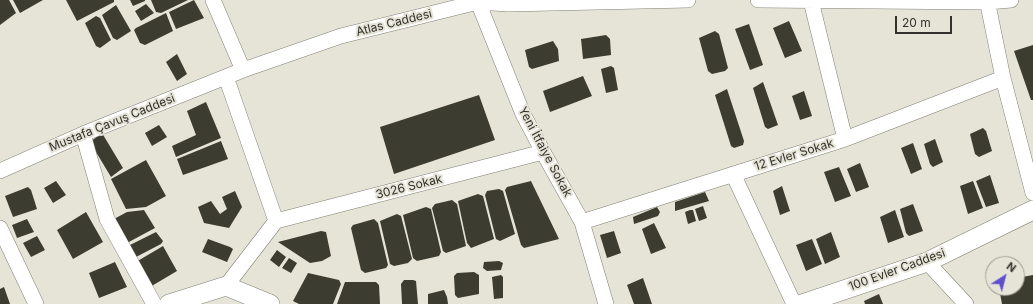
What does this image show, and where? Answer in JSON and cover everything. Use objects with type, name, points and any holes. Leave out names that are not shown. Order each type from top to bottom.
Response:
[{"type":"street","points":[[213,0],[243,70]]},
{"type":"street","name":"Atlas Caddesi","points":[[226,77],[341,36],[475,1],[688,0]]},
{"type":"street","points":[[758,0],[1011,0]]},
{"type":"street","name":"Yeni İtfaiye Sokak","points":[[475,1],[523,114],[582,222],[606,304]]},
{"type":"street","points":[[811,1],[845,139]]},
{"type":"street","points":[[988,1],[1003,78],[1033,193]]},
{"type":"street","points":[[170,304],[226,286],[276,221],[226,77]]},
{"type":"street","name":"Mustafa Çavuş Caddesi","points":[[0,171],[83,134],[226,77]]},
{"type":"street","name":"12 Evler Sokak","points":[[582,222],[845,139],[1003,78]]},
{"type":"street","points":[[83,134],[108,219],[154,304]]},
{"type":"street","name":"3026 Sokak","points":[[276,221],[543,152]]},
{"type":"street","points":[[733,174],[794,304]]},
{"type":"street","name":"100 Evler Caddesi","points":[[802,304],[927,262],[1033,210]]},
{"type":"street","points":[[0,228],[36,304]]},
{"type":"street","points":[[927,262],[966,304]]},
{"type":"street","points":[[226,286],[270,304]]},
{"type":"building","points":[[0,0],[9,0],[16,13],[0,25]]},
{"type":"building","points":[[13,0],[43,0],[20,13]]},
{"type":"building","points":[[66,0],[114,0],[114,2],[77,21]]},
{"type":"building","points":[[130,0],[145,0],[145,1],[133,6]]},
{"type":"building","points":[[151,0],[188,0],[161,13],[156,12]]},
{"type":"building","points":[[194,0],[204,18],[176,29],[169,12]]},
{"type":"building","points":[[146,4],[154,13],[141,21],[135,11]]},
{"type":"building","points":[[116,5],[131,31],[117,40],[113,38],[102,15]]},
{"type":"building","points":[[166,13],[173,31],[145,45],[140,43],[134,30]]},
{"type":"building","points":[[96,16],[100,18],[111,40],[100,48],[96,46],[85,23]]},
{"type":"building","points":[[789,21],[802,51],[785,58],[773,28]]},
{"type":"building","points":[[749,24],[763,65],[750,70],[735,29]]},
{"type":"building","points":[[715,31],[719,34],[728,68],[725,71],[712,74],[708,71],[699,38]]},
{"type":"building","points":[[606,35],[610,39],[611,55],[583,59],[581,39]]},
{"type":"building","points":[[553,41],[558,49],[559,61],[532,69],[529,67],[525,50]]},
{"type":"building","points":[[1033,45],[1033,100],[1031,100],[1014,51]]},
{"type":"building","points":[[177,54],[187,74],[177,81],[166,62]]},
{"type":"building","points":[[611,66],[614,68],[618,90],[606,93],[601,69]]},
{"type":"building","points":[[583,76],[592,96],[550,112],[543,91]]},
{"type":"building","points":[[763,82],[778,125],[768,129],[765,127],[753,88]]},
{"type":"building","points":[[727,89],[744,141],[743,145],[734,148],[731,146],[715,95]]},
{"type":"building","points":[[804,91],[812,116],[800,120],[792,96]]},
{"type":"building","points":[[479,95],[495,140],[394,174],[380,127]]},
{"type":"building","points":[[206,102],[221,138],[176,157],[172,146],[196,135],[187,111]]},
{"type":"building","points":[[159,125],[167,137],[152,146],[145,133]]},
{"type":"building","points":[[983,128],[986,131],[992,151],[979,157],[975,154],[970,134]]},
{"type":"building","points":[[102,133],[123,168],[111,177],[90,142]]},
{"type":"building","points":[[935,139],[943,162],[933,167],[930,164],[924,144]]},
{"type":"building","points":[[221,141],[228,159],[183,175],[177,159]]},
{"type":"building","points":[[913,143],[922,169],[911,174],[901,148]]},
{"type":"building","points":[[146,160],[166,196],[146,207],[126,209],[111,179]]},
{"type":"building","points":[[860,163],[869,187],[856,192],[847,169]]},
{"type":"building","points":[[839,167],[851,196],[835,202],[824,172]]},
{"type":"building","points":[[990,175],[999,203],[986,207],[976,181]]},
{"type":"building","points":[[56,181],[66,195],[53,203],[44,188]]},
{"type":"building","points":[[531,181],[559,239],[524,248],[521,245],[505,190],[507,187]]},
{"type":"building","points":[[973,181],[983,208],[968,214],[960,186]]},
{"type":"building","points":[[782,186],[790,211],[780,215],[773,191]]},
{"type":"building","points":[[28,187],[31,190],[37,209],[13,217],[5,196]]},
{"type":"building","points":[[499,189],[503,191],[515,234],[500,241],[496,239],[485,195],[487,191]]},
{"type":"building","points":[[235,191],[242,207],[229,228],[204,223],[198,207],[211,201],[220,214],[227,209],[222,197]]},
{"type":"building","points":[[705,192],[709,201],[675,211],[675,202]]},
{"type":"building","points":[[478,194],[483,196],[494,239],[471,248],[467,243],[458,201]]},
{"type":"building","points":[[452,200],[457,204],[466,246],[446,253],[443,251],[432,208],[435,204]]},
{"type":"building","points":[[913,204],[923,231],[909,236],[906,233],[900,209]]},
{"type":"building","points":[[703,206],[707,218],[699,221],[695,209]]},
{"type":"building","points":[[426,207],[431,209],[441,252],[439,256],[417,261],[413,258],[403,215]]},
{"type":"building","points":[[657,207],[660,212],[658,216],[634,224],[633,217]]},
{"type":"building","points":[[144,210],[155,228],[127,243],[114,219],[127,212]]},
{"type":"building","points":[[693,210],[696,221],[688,224],[685,212]]},
{"type":"building","points":[[895,210],[904,237],[888,243],[880,217]]},
{"type":"building","points":[[86,212],[103,242],[73,259],[57,230]]},
{"type":"building","points":[[397,214],[401,216],[412,259],[408,263],[394,266],[390,264],[380,221]]},
{"type":"building","points":[[27,219],[34,232],[17,238],[12,225]]},
{"type":"building","points":[[374,219],[378,223],[388,265],[386,268],[365,273],[361,270],[351,228],[353,225]]},
{"type":"building","points":[[654,223],[666,248],[651,254],[642,229]]},
{"type":"building","points":[[321,231],[326,232],[331,256],[322,261],[310,263],[278,242]]},
{"type":"building","points":[[614,231],[621,253],[607,258],[600,235]]},
{"type":"building","points":[[156,232],[163,241],[161,244],[136,257],[131,254],[130,245]]},
{"type":"building","points":[[831,232],[840,257],[825,264],[816,239]]},
{"type":"building","points":[[37,236],[45,250],[31,257],[23,243]]},
{"type":"building","points":[[208,239],[233,249],[227,262],[202,252]]},
{"type":"building","points":[[812,239],[822,264],[806,271],[796,245]]},
{"type":"building","points":[[163,246],[177,271],[150,287],[136,262]]},
{"type":"building","points":[[277,250],[286,257],[279,267],[270,260]]},
{"type":"building","points":[[289,258],[297,263],[291,273],[282,268]]},
{"type":"building","points":[[499,261],[503,263],[501,270],[487,271],[483,268],[484,262]]},
{"type":"building","points":[[115,262],[127,287],[99,298],[89,273]]},
{"type":"building","points":[[474,272],[479,275],[479,294],[458,298],[455,295],[454,276],[457,273]]},
{"type":"building","points":[[308,273],[339,280],[341,284],[333,304],[299,304],[293,301]]},
{"type":"building","points":[[501,275],[503,277],[503,298],[494,299],[492,277]]},
{"type":"building","points":[[1033,275],[1033,304],[1002,304],[1000,296],[1025,296],[1025,276]]},
{"type":"building","points":[[643,278],[652,304],[634,304],[627,285]]},
{"type":"building","points":[[404,280],[416,281],[418,304],[402,304],[401,284]]},
{"type":"building","points":[[345,282],[376,282],[379,285],[380,304],[337,304]]},
{"type":"building","points":[[4,287],[10,304],[0,304],[0,289]]},
{"type":"building","points":[[444,290],[448,304],[428,304],[428,294]]},
{"type":"building","points":[[879,294],[883,304],[865,304],[864,301]]}]
